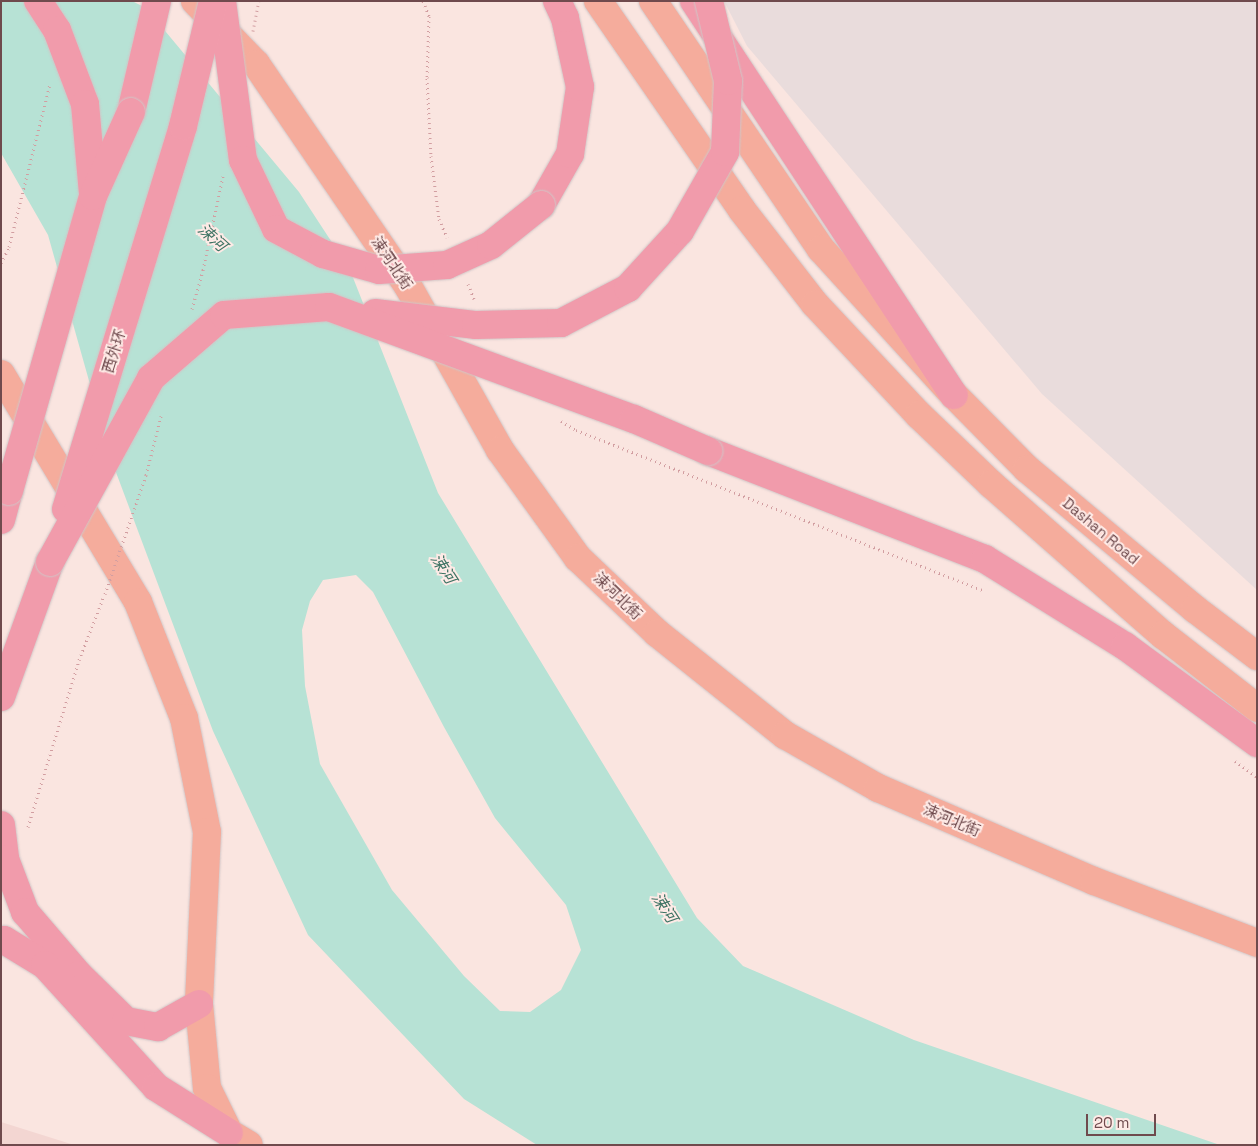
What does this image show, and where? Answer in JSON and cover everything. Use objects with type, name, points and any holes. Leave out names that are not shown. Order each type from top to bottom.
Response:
[{"type":"highway","points":[[38,1],[57,30],[85,104],[93,196]]},
{"type":"highway","points":[[1,520],[52,347],[93,196],[131,112],[156,1]]},
{"type":"highway","name":"西外环","points":[[1,697],[50,562],[183,126],[213,1]]},
{"type":"highway","points":[[222,1],[243,160],[276,229],[323,254],[379,270],[447,265],[491,245],[541,205],[570,154],[580,87],[565,18],[557,1]]},
{"type":"highway","points":[[694,1],[954,395]]},
{"type":"highway","points":[[50,562],[151,378],[224,315],[329,307],[476,325],[561,323],[628,288],[680,231],[725,152],[728,81],[709,1]]},
{"type":"highway","points":[[329,307],[634,419],[708,451],[985,559],[1125,646],[1257,743]]},
{"type":"highway","points":[[1,460],[52,347]]},
{"type":"highway","points":[[14,828],[5,859],[25,912],[79,975],[126,1021],[158,1027],[199,1004]]},
{"type":"highway","points":[[1,941],[4,940],[44,964],[156,1087],[239,1139]]},
{"type":"main road","name":"涑河北街","points":[[195,1],[256,64],[408,286],[500,450],[578,558],[657,633],[785,735],[878,788],[1094,881],[1257,943]]},
{"type":"main road","points":[[598,1],[742,210],[815,304],[919,415],[991,484],[1163,635],[1257,708]]},
{"type":"main road","name":"Dashan Road","points":[[653,1],[821,249],[954,395],[1027,470],[1195,608],[1257,656]]},
{"type":"main road","points":[[1,374],[138,602],[184,718],[207,832],[199,1004],[207,1088],[239,1139]]},
{"type":"path","points":[[251,40],[259,1]]},
{"type":"path","points":[[1,263],[9,247],[52,77]]},
{"type":"path","points":[[189,317],[203,270],[223,174]]},
{"type":"path","points":[[14,828],[105,594],[146,475],[162,411]]},
{"type":"shaded area","points":[[724,1],[1257,1],[1257,590],[1042,394],[747,46]]},
{"type":"shaded area","points":[[1,1122],[71,1144],[73,1145],[1,1145]]},
{"type":"water","name":"涑河","points":[[1,1],[132,1],[146,8],[299,192],[350,270],[438,493],[697,918],[743,966],[914,1040],[1220,1145],[537,1145],[464,1099],[308,935],[213,731],[111,459],[48,235],[1,153]],"holes":[[[356,575],[373,592],[444,727],[495,818],[566,905],[581,950],[561,990],[530,1012],[500,1011],[464,976],[392,890],[320,764],[305,686],[302,630],[310,601],[323,580]]]}]
